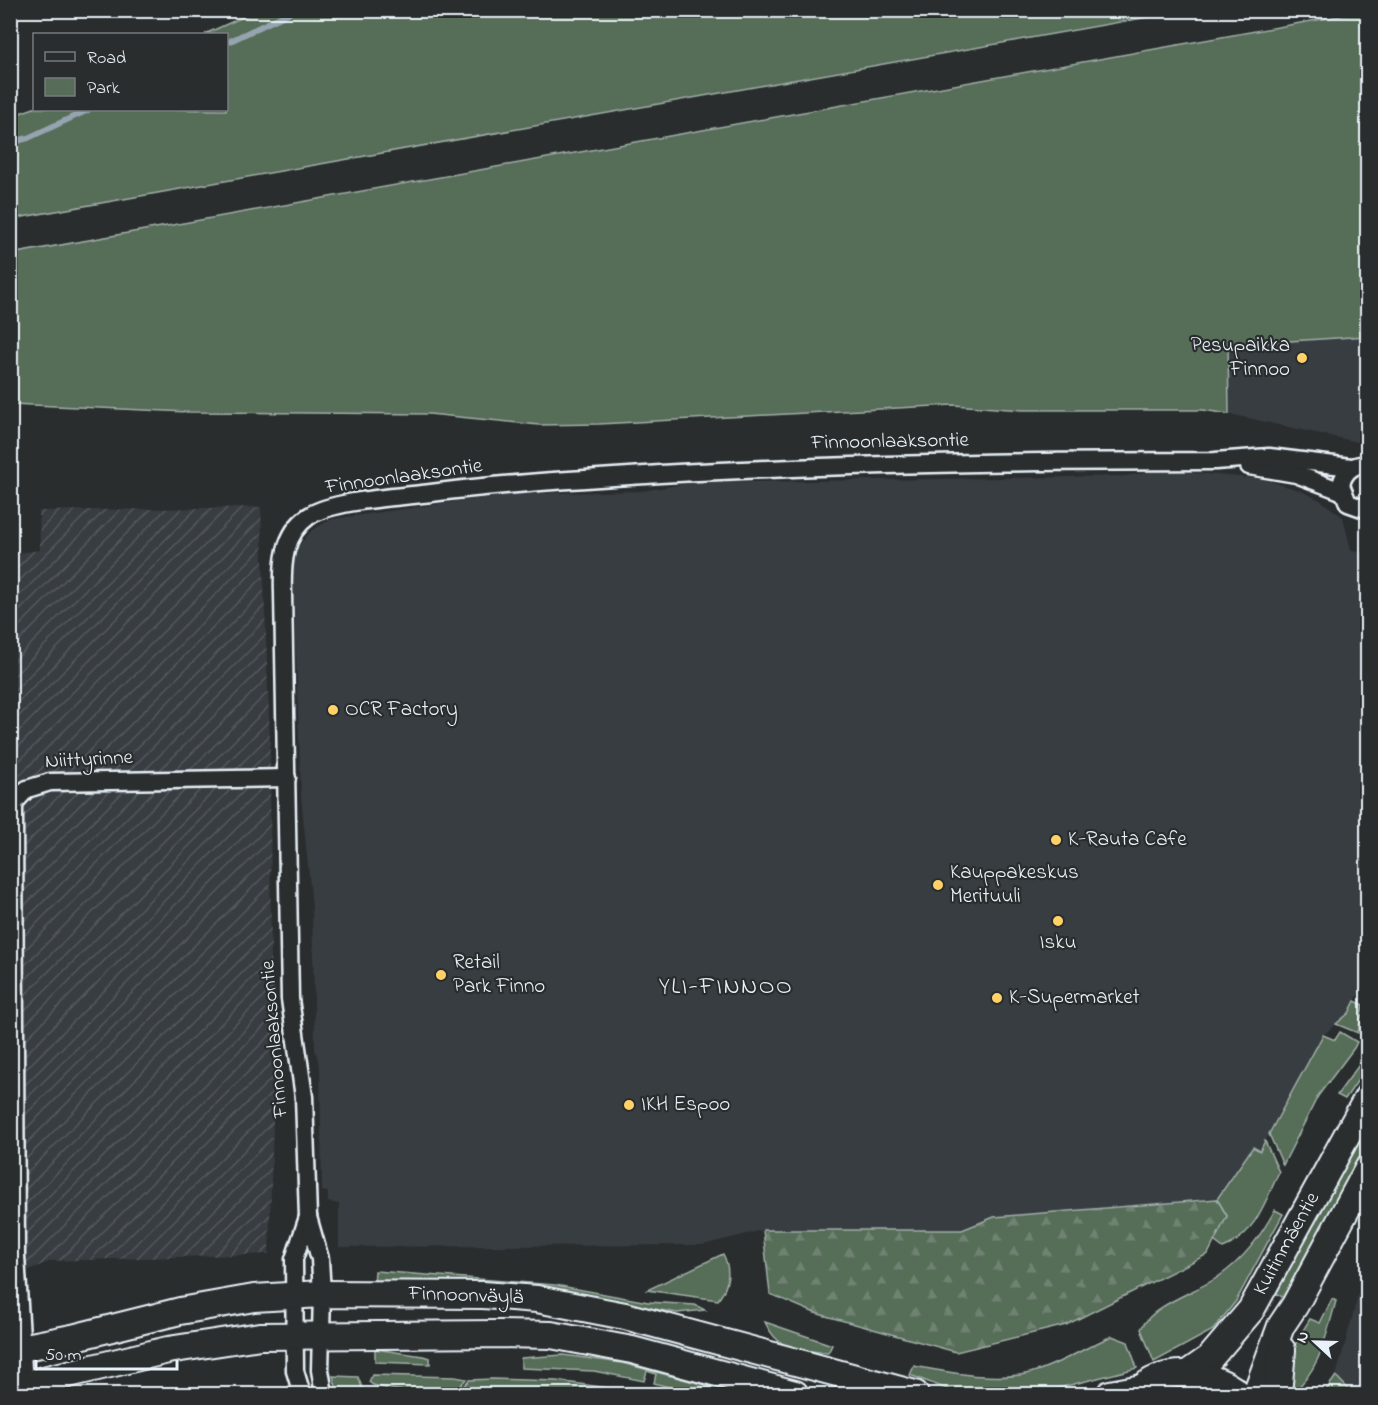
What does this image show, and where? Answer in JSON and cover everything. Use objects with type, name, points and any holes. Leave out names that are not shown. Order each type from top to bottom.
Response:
[{"type":"main road","name":"Kuitinmäentie","points":[[1187,1374],[1210,1358],[1251,1310],[1368,1097]]},
{"type":"main road","name":"Kuitinmäentie","points":[[1256,1395],[1281,1326],[1295,1305],[1368,1169]]},
{"type":"main road","name":"Finnoonväylä","points":[[15,1349],[72,1338],[180,1311],[254,1298],[322,1293],[483,1295],[585,1307],[915,1395]]},
{"type":"main road","points":[[1278,1395],[1281,1354],[1295,1305]]},
{"type":"main road","name":"Finnoonväylä","points":[[17,1387],[168,1350],[260,1336],[321,1333],[551,1335],[632,1350],[795,1395]]},
{"type":"main road","points":[[1110,1395],[1140,1391],[1159,1380],[1187,1374],[1208,1376],[1239,1395]]},
{"type":"street","name":"Finnoonlaaksontie","points":[[324,1395],[320,1370],[322,1293],[320,1259],[308,1217],[304,1097],[290,999],[284,557],[290,536],[309,516],[325,509],[467,488],[713,470],[937,463],[1215,461],[1269,457],[1359,466]]},
{"type":"street","name":"Finnoonlaaksontie","points":[[1215,461],[1296,474],[1341,491],[1354,506],[1368,507]]},
{"type":"street","points":[[1341,491],[1342,478],[1359,466]]},
{"type":"street","name":"Niittyrinne","points":[[17,1387],[15,1349],[17,1129],[13,865],[15,802],[27,789],[50,782],[287,778]]},
{"type":"street","name":"Finnoonlaaksontie","points":[[302,1395],[296,1371],[294,1252],[308,1217]]},
{"type":"shaded area","points":[[1367,336],[1367,444],[1229,414],[1227,345]]},
{"type":"shaded area","points":[[1162,470],[1263,479],[1299,490],[1320,500],[1343,517],[1351,550],[1367,553],[1367,978],[1349,1013],[1323,1035],[1260,1151],[1252,1148],[1217,1199],[994,1217],[962,1230],[763,1230],[703,1245],[339,1247],[339,1204],[328,1202],[328,1192],[322,1191],[320,1068],[315,1049],[312,906],[301,796],[293,573],[296,549],[312,530],[332,519],[510,494],[642,491],[708,480],[755,482],[1125,476]]},
{"type":"shaded area","points":[[261,507],[270,741],[271,987],[275,987],[276,1020],[269,1254],[51,1261],[11,1277],[11,554],[40,550],[39,511]]},
{"type":"shaded area","points":[[1367,1263],[1367,1394],[1353,1394],[1336,1376]]},
{"type":"green space","points":[[256,10],[1182,11],[11,219],[11,116],[33,108],[33,111],[228,111],[228,33],[207,33]]},
{"type":"green space","points":[[1367,11],[1367,336],[1228,345],[1229,414],[1203,410],[1023,410],[953,405],[599,424],[539,425],[429,414],[188,412],[11,404],[11,254]]},
{"type":"green space","points":[[1355,1001],[1363,1005],[1358,1033],[1336,1024],[1349,1013]]},
{"type":"green space","points":[[1340,1032],[1357,1042],[1318,1096],[1283,1165],[1269,1134],[1323,1035],[1335,1040]]},
{"type":"green space","points":[[1367,1054],[1367,1067],[1345,1099],[1337,1095]]},
{"type":"green space","points":[[1367,1117],[1367,1146],[1286,1299],[1275,1293]]},
{"type":"green space","points":[[1265,1141],[1279,1172],[1251,1227],[1234,1243],[1223,1248],[1214,1241],[1227,1216],[1217,1199],[1253,1147],[1260,1151]]},
{"type":"green space","points":[[1217,1199],[1227,1216],[1208,1254],[1066,1325],[956,1352],[815,1313],[770,1294],[763,1230],[962,1230],[994,1217]]},
{"type":"green space","points":[[1275,1210],[1283,1214],[1236,1301],[1213,1330],[1154,1362],[1141,1329],[1147,1320],[1165,1305],[1209,1283],[1236,1263],[1251,1247]]},
{"type":"green space","points":[[723,1254],[728,1277],[725,1289],[718,1300],[647,1290]]},
{"type":"green space","points":[[375,1271],[555,1285],[648,1302],[695,1305],[705,1310],[677,1313],[582,1296],[374,1284]]},
{"type":"green space","points":[[1332,1299],[1336,1301],[1321,1352],[1309,1375],[1291,1394],[1287,1373],[1294,1346],[1310,1319],[1320,1323]]},
{"type":"green space","points":[[765,1322],[832,1345],[828,1353],[791,1347],[776,1339]]},
{"type":"green space","points":[[1112,1336],[1128,1342],[1137,1368],[1047,1391],[955,1392],[910,1375],[914,1366],[987,1376],[1016,1376],[1041,1370]]},
{"type":"green space","points":[[375,1349],[423,1356],[430,1358],[430,1364],[375,1362]]},
{"type":"green space","points":[[563,1355],[622,1363],[739,1394],[694,1394],[654,1383],[656,1374],[647,1371],[644,1381],[594,1371],[521,1368],[521,1358]]},
{"type":"green space","points":[[372,1375],[466,1379],[453,1394],[434,1394],[373,1385],[369,1382]]},
{"type":"green space","points":[[333,1376],[358,1377],[363,1390],[371,1394],[338,1394]]},
{"type":"green space","points":[[1336,1376],[1353,1394],[1323,1394]]},
{"type":"green space","points":[[469,1380],[557,1381],[631,1391],[635,1394],[456,1394]]},
{"type":"waterway","points":[[228,42],[295,10]]},
{"type":"waterway","points":[[10,143],[28,138],[86,111]]},
{"type":"place","name":"Pesupaikka Finnoo","points":[[1302,358]]},
{"type":"place","name":"OCR Factory","points":[[333,710]]},
{"type":"place","name":"K-Rauta Cafe","points":[[1056,840]]},
{"type":"place","name":"Kauppakeskus Merituuli","points":[[938,885]]},
{"type":"place","name":"Isku","points":[[1058,921]]},
{"type":"place","name":"Retail Park Finno","points":[[441,975]]},
{"type":"place","name":"K-Supermarket","points":[[997,998]]},
{"type":"place","name":"IKH Espoo","points":[[629,1105]]},
{"type":"district","name":"YLI-FINNOO","points":[[726,987]]}]
